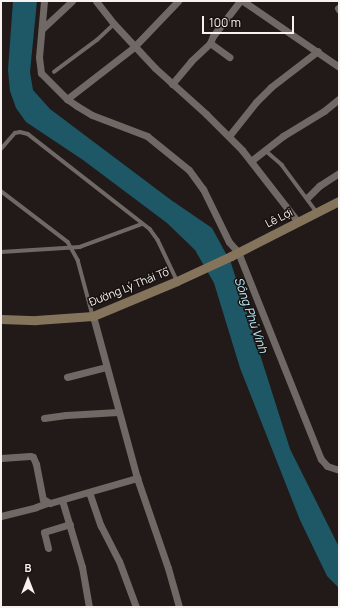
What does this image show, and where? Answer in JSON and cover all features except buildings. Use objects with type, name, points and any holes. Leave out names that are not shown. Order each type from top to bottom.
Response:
[{"type":"main road","name":"Lê Lợi","points":[[193,274],[339,201]]},
{"type":"main road","name":"Đường Lý Thái Tổ","points":[[1,319],[36,320],[93,316],[193,274]]},
{"type":"street","points":[[44,1],[39,57],[41,73],[67,99],[92,116],[147,136],[183,164],[203,189],[229,242],[321,459],[327,466],[339,470]]},
{"type":"street","points":[[42,29],[72,1]]},
{"type":"street","points":[[96,1],[134,47],[229,136],[251,161],[298,222]]},
{"type":"street","points":[[67,99],[134,47],[178,1]]},
{"type":"street","points":[[172,84],[191,61],[210,44],[213,36],[240,1]]},
{"type":"street","points":[[243,1],[318,51],[339,67]]},
{"type":"street","points":[[210,44],[229,57]]},
{"type":"street","points":[[229,136],[261,97],[318,51]]},
{"type":"street","points":[[251,161],[283,136],[324,111],[339,98]]},
{"type":"street","points":[[308,197],[319,186],[339,173]]},
{"type":"street","points":[[93,316],[137,478],[168,568],[179,607]]},
{"type":"street","points":[[67,377],[106,367]]},
{"type":"street","points":[[44,418],[66,415],[118,412]]},
{"type":"street","points":[[1,458],[33,457],[36,464],[40,490],[43,499],[47,502]]},
{"type":"street","points":[[1,516],[36,508],[47,502],[62,500],[137,478]]},
{"type":"street","points":[[89,492],[101,526],[119,560],[136,607]]},
{"type":"street","points":[[62,500],[82,567],[89,607]]},
{"type":"street","points":[[48,548],[44,532],[70,524]]},
{"type":"lane","points":[[54,72],[97,40],[114,24]]},
{"type":"lane","points":[[1,149],[15,133],[20,132],[28,134],[155,235],[177,281]]},
{"type":"lane","points":[[264,150],[282,165],[308,197],[317,212]]},
{"type":"lane","points":[[1,191],[64,238],[72,248],[78,260],[93,316]]},
{"type":"lane","points":[[1,252],[72,248],[86,245],[142,224]]},
{"type":"water","points":[[13,1],[37,1],[30,72],[33,90],[50,109],[171,200],[212,228],[231,263],[290,449],[339,547],[339,588],[327,576],[300,520],[240,368],[214,283],[195,250],[167,223],[83,160],[26,122],[16,108],[10,91],[8,70]]},
{"type":"water label","name":"Sông Phú Vinh","points":[[251,315]]}]
